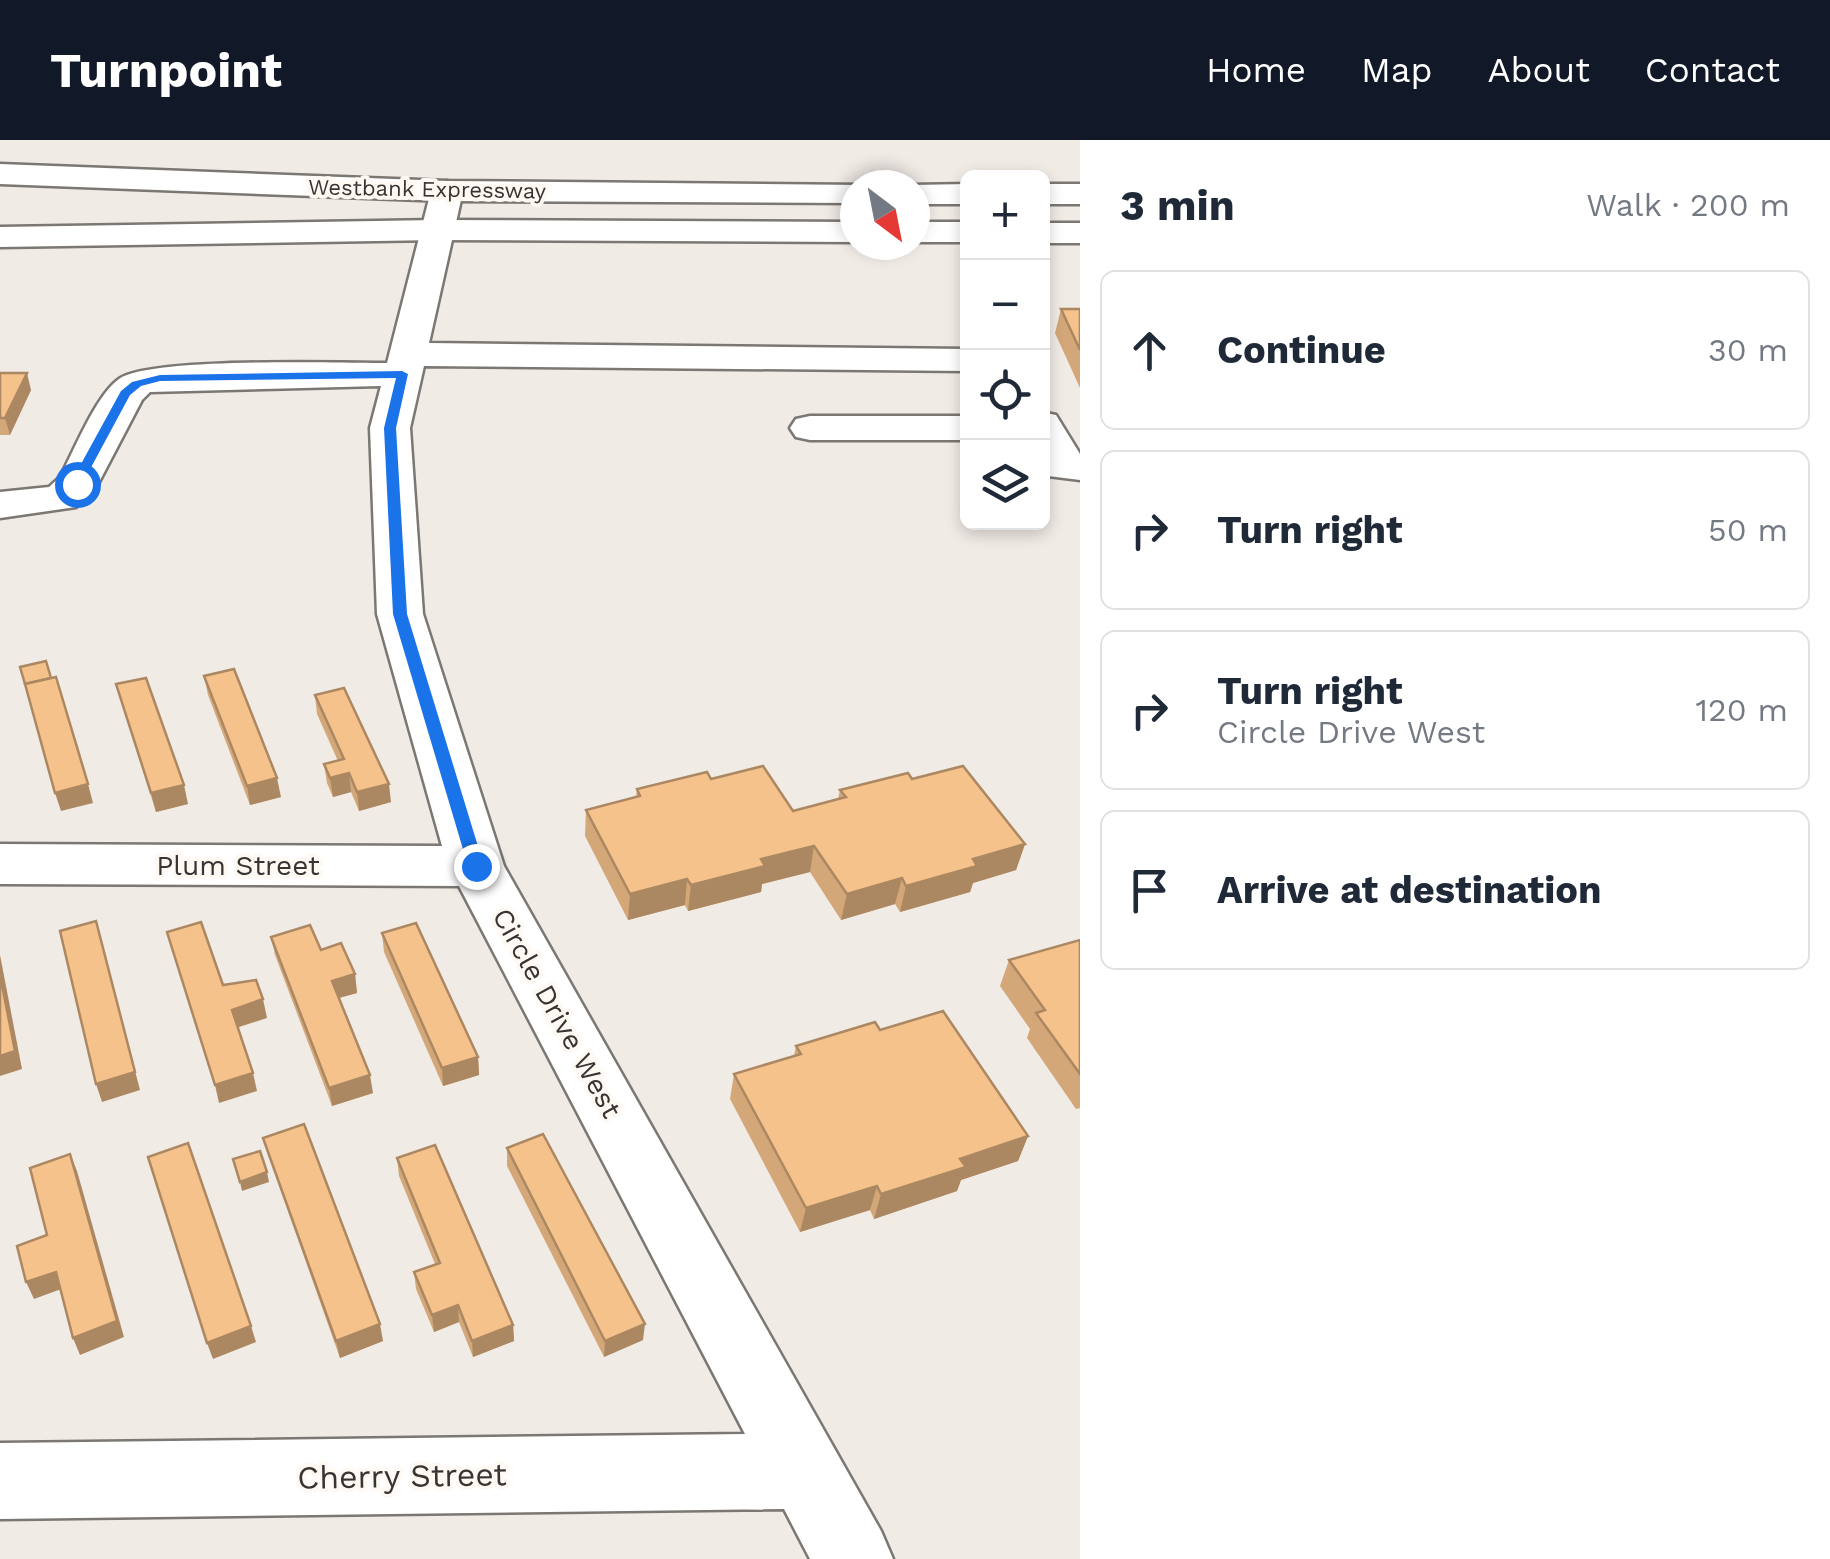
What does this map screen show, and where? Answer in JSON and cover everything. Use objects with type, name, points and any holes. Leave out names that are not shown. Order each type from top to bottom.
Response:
[{"type":"main road","name":"Westbank Expressway","points":[[0,174],[442,210],[840,231]]},
{"type":"main road","name":"Westbank Expressway","points":[[0,237],[442,210],[840,194]]},
{"type":"main road","points":[[930,194],[960,194]]},
{"type":"main road","points":[[1050,194],[1080,194]]},
{"type":"main road","name":"Circle Drive West","points":[[442,210],[390,428],[400,614],[476,866],[853,1559]]},
{"type":"main road","points":[[930,232],[960,232]]},
{"type":"main road","points":[[1050,233],[1080,233]]},
{"type":"main road","points":[[0,505],[61,498],[77,484],[125,394],[136,384],[160,378],[404,364],[960,360]]},
{"type":"main road","points":[[810,428],[960,428]]},
{"type":"main road","points":[[1050,439],[1074,480]]},
{"type":"main road","name":"Plum Street","points":[[0,864],[476,866]]},
{"type":"main road","name":"Cherry Street","points":[[0,1481],[804,1471]]},
{"type":"building","points":[[1061,309],[1080,309],[1080,350]]},
{"type":"building","points":[[0,373],[27,373],[5,418],[0,418]]},
{"type":"building","points":[[46,661],[51,678],[25,684],[20,667]]},
{"type":"building","points":[[234,669],[277,778],[247,786],[204,676]]},
{"type":"building","points":[[56,677],[88,784],[55,793],[25,684]]},
{"type":"building","points":[[146,678],[184,785],[151,793],[116,684]]},
{"type":"building","points":[[344,688],[389,784],[357,792],[349,773],[330,778],[324,764],[344,759],[315,695]]},
{"type":"building","points":[[763,766],[793,811],[846,797],[840,790],[908,773],[912,779],[963,766],[1025,844],[973,859],[977,866],[906,886],[902,878],[847,894],[814,846],[761,859],[765,866],[691,885],[687,879],[630,894],[586,810],[640,796],[637,789],[707,772],[711,779]]},
{"type":"building","points":[[96,921],[135,1072],[96,1084],[60,931]]},
{"type":"building","points":[[201,922],[223,985],[256,980],[263,999],[232,1010],[253,1073],[215,1085],[167,932]]},
{"type":"building","points":[[416,923],[478,1057],[442,1068],[382,933]]},
{"type":"building","points":[[310,925],[321,950],[341,943],[355,974],[332,981],[370,1075],[329,1088],[271,937]]},
{"type":"building","points":[[1080,940],[1080,1074],[1036,1013],[1045,1010],[1009,960]]},
{"type":"building","points":[[0,975],[15,1051],[0,1056]]},
{"type":"building","points":[[943,1011],[1028,1136],[960,1159],[966,1167],[881,1194],[877,1186],[806,1208],[734,1074],[801,1054],[796,1046],[875,1022],[880,1030]]},
{"type":"building","points":[[304,1124],[380,1324],[336,1341],[263,1138]]},
{"type":"building","points":[[543,1134],[645,1324],[605,1341],[507,1148]]},
{"type":"building","points":[[188,1143],[251,1326],[207,1343],[148,1157]]},
{"type":"building","points":[[435,1145],[513,1325],[472,1341],[458,1305],[432,1315],[414,1272],[440,1263],[397,1158]]},
{"type":"building","points":[[260,1151],[267,1172],[240,1182],[233,1159]]},
{"type":"building","points":[[70,1154],[117,1321],[73,1338],[56,1272],[26,1282],[17,1246],[47,1235],[30,1168]]},
{"type":"route","points":[[77,484],[125,394],[136,384],[160,378],[402,374],[390,428],[400,614],[476,866]]}]
